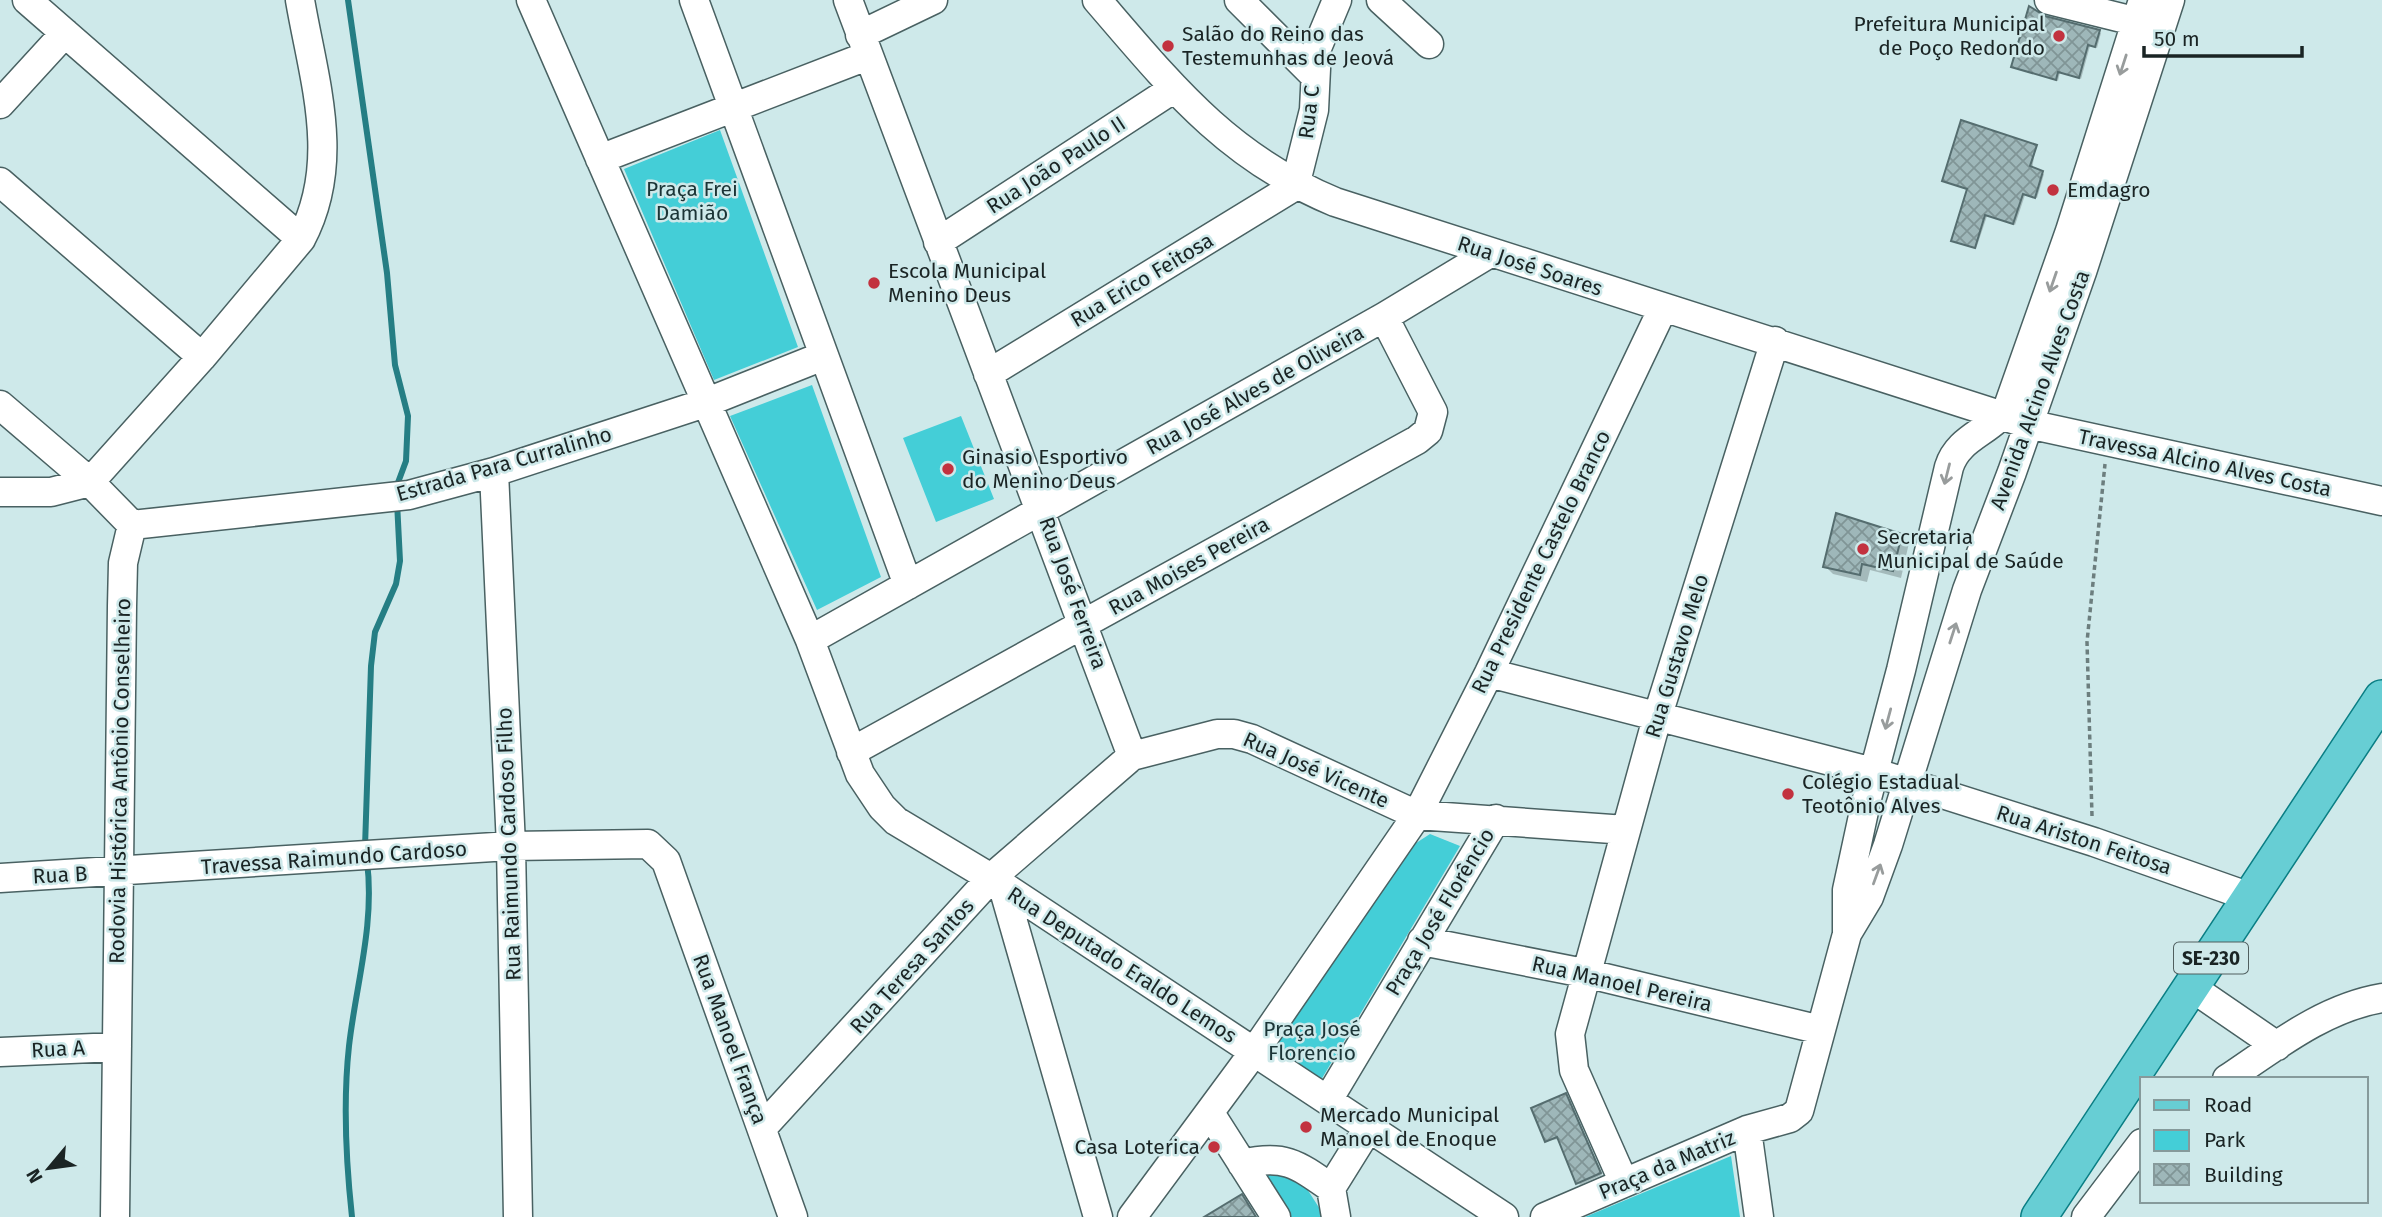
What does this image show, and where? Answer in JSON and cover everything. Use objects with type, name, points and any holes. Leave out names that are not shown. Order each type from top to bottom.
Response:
[{"type":"main road","name":"SE-230","points":[[2039,1217],[2253,898],[2382,698]]},
{"type":"street","points":[[27,0],[301,239]]},
{"type":"street","points":[[0,492],[51,492],[90,482],[202,357],[301,239],[313,216],[324,167],[321,122],[300,0]]},
{"type":"street","points":[[531,0],[810,640],[851,752]]},
{"type":"street","points":[[694,0],[908,585],[810,640]]},
{"type":"street","name":"Rua José Ferreira","points":[[848,0],[1132,756]]},
{"type":"street","points":[[600,159],[734,107],[864,46],[933,0]]},
{"type":"street","name":"Rua José Soares","points":[[1097,0],[1173,89],[1226,140],[1295,186],[1335,202],[1490,253],[2016,419]]},
{"type":"street","points":[[1239,0],[1314,74]]},
{"type":"street","name":"Rua C","points":[[1295,186],[1314,110],[1317,48],[1337,0]]},
{"type":"street","points":[[1381,0],[1429,44]]},
{"type":"street","points":[[2049,0],[2147,16]]},
{"type":"street","name":"Avenida Alcino Alves Costa","points":[[1847,934],[1869,897],[1908,782],[2016,419],[2082,235],[2147,16],[2170,0]]},
{"type":"street","points":[[0,104],[65,33]]},
{"type":"street","name":"Rua João Paulo II","points":[[938,242],[1173,89]]},
{"type":"street","points":[[0,182],[202,357]]},
{"type":"street","name":"Rua Erico Feitosa","points":[[988,374],[1295,186]]},
{"type":"street","name":"Rua José Alves de Oliveira","points":[[908,585],[1384,317],[1490,253]]},
{"type":"street","name":"Rua Presidente Castelo Branco","points":[[1417,815],[1489,673],[1662,308]]},
{"type":"street","name":"Rua Moises Pereira","points":[[851,752],[1417,440],[1428,431],[1433,412],[1384,317]]},
{"type":"street","name":"Rua Gustavo Melo","points":[[1623,1183],[1571,1058],[1570,1034],[1589,974],[1657,718],[1775,341]]},
{"type":"street","points":[[705,403],[823,356]]},
{"type":"street","name":"Estrada Para Curralinho","points":[[132,525],[409,495],[494,472],[705,403]]},
{"type":"street","points":[[0,405],[90,482],[132,525]]},
{"type":"street","name":"Avenida Alcino Alves Costa","points":[[1747,1130],[1790,1118],[1799,1111],[1847,934],[1847,890],[1873,772],[1901,670],[1952,457],[1964,442],[2016,419]]},
{"type":"street","name":"Travessa Alcino Alves Costa","points":[[2016,419],[2108,443],[2382,501]]},
{"type":"street","name":"Rua Raimundo Cardoso Filho","points":[[494,472],[510,845],[518,1217]]},
{"type":"street","name":"Rodovia Histórica Antônio Conselheiro","points":[[115,1217],[123,563],[132,525]]},
{"type":"street","points":[[1901,670],[1938,680]]},
{"type":"street","name":"Rua Ariston Feitosa","points":[[1489,673],[1908,782],[2094,842],[2253,898]]},
{"type":"street","name":"Rua José Vicente","points":[[1132,756],[1217,734],[1234,734],[1252,739],[1417,815]]},
{"type":"street","name":"Rua Deputado Eraldo Lemos","points":[[851,752],[869,791],[896,821],[997,883],[1254,1052]]},
{"type":"street","name":"Rua Teresa Santos","points":[[762,1129],[997,883],[1132,756]]},
{"type":"street","points":[[1132,1217],[1254,1052],[1417,815]]},
{"type":"street","name":"Praça José Florêncio","points":[[1328,1100],[1496,819],[1417,815]]},
{"type":"street","points":[[1496,819],[1626,830]]},
{"type":"street","name":"Travessa Raimundo Cardoso","points":[[121,873],[510,845],[636,842],[648,844],[666,861]]},
{"type":"street","name":"Rua Manoel França","points":[[666,861],[793,1217]]},
{"type":"street","name":"Rua B","points":[[0,878],[121,873]]},
{"type":"street","points":[[997,883],[1098,1217]]},
{"type":"street","name":"Rua Manoel Pereira","points":[[1422,941],[1589,974],[1821,1030]]},
{"type":"street","points":[[2191,987],[2277,1046]]},
{"type":"street","points":[[2230,1077],[2330,1013],[2349,1005],[2382,998]]},
{"type":"street","name":"Rua A","points":[[0,1052],[117,1047]]},
{"type":"street","points":[[1254,1052],[1504,1217]]},
{"type":"street","points":[[1210,1113],[1276,1217]]},
{"type":"street","points":[[1336,1217],[1331,1188],[1368,1127]]},
{"type":"street","name":"Praça da Matriz","points":[[1545,1217],[1747,1130],[1759,1217]]},
{"type":"street","points":[[2086,1217],[2140,1146]]},
{"type":"street","points":[[1242,1164],[1279,1159],[1305,1170],[1331,1188]]},
{"type":"path","points":[[2094,842],[2087,642],[2108,443]]},
{"type":"green space","name":"Praça Frei Damião","points":[[720,130],[798,347],[714,380],[624,169]]},
{"type":"green space","points":[[812,385],[881,577],[817,610],[730,416]]},
{"type":"green space","name":"Ginasio Esportivo do Menino Deus","points":[[961,416],[994,499],[936,522],[903,438]]},
{"type":"green space","name":"Praça José Florencio","points":[[1430,834],[1460,846],[1321,1080],[1272,1052],[1413,845]]},
{"type":"green space","points":[[1731,1156],[1740,1217],[1585,1217]]},
{"type":"green space","points":[[1273,1171],[1302,1181],[1325,1217],[1288,1217],[1261,1175]]},
{"type":"building","name":"Prefeitura Municipal de Poço Redondo","points":[[2029,6],[2045,16],[2100,30],[2095,47],[2088,45],[2079,78],[2058,72],[2056,80],[2011,67]]},
{"type":"building","points":[[1961,120],[2037,145],[2030,166],[2043,171],[2035,198],[2023,194],[2013,224],[1985,215],[1975,248],[1951,241],[1967,189],[1942,181]]},
{"type":"building","name":"Secretaria Municipal de Saúde","points":[[1836,513],[1902,534],[1893,571],[1862,564],[1860,575],[1823,567]]},
{"type":"building","points":[[1566,1093],[1601,1173],[1576,1184],[1557,1137],[1545,1142],[1531,1108]]},
{"type":"building","points":[[1242,1194],[1256,1217],[1204,1217]]},
{"type":"waterway","points":[[348,0],[387,273],[395,365],[408,416],[406,461],[396,488]]},
{"type":"waterway","points":[[365,847],[371,666],[375,632],[396,584],[400,561],[397,502]]},
{"type":"waterway","points":[[352,1217],[346,1088],[349,1046],[367,931],[367,861]]},
{"type":"place","name":"Prefeitura Municipal de Poço Redondo","points":[[2059,36]]},
{"type":"place","name":"Salão do Reino das Testemunhas de Jeová","points":[[1168,46]]},
{"type":"place","name":"Emdagro","points":[[2053,190]]},
{"type":"place","name":"Escola Municipal Menino Deus","points":[[874,283]]},
{"type":"place","name":"Ginasio Esportivo do Menino Deus","points":[[948,469]]},
{"type":"place","name":"Secretaria Municipal de Saúde","points":[[1863,549]]},
{"type":"place","name":"Colégio Estadual Teotônio Alves","points":[[1788,794]]},
{"type":"place","name":"Mercado Municipal Manoel de Enoque","points":[[1306,1127]]},
{"type":"place","name":"Casa Loterica","points":[[1214,1147]]}]
